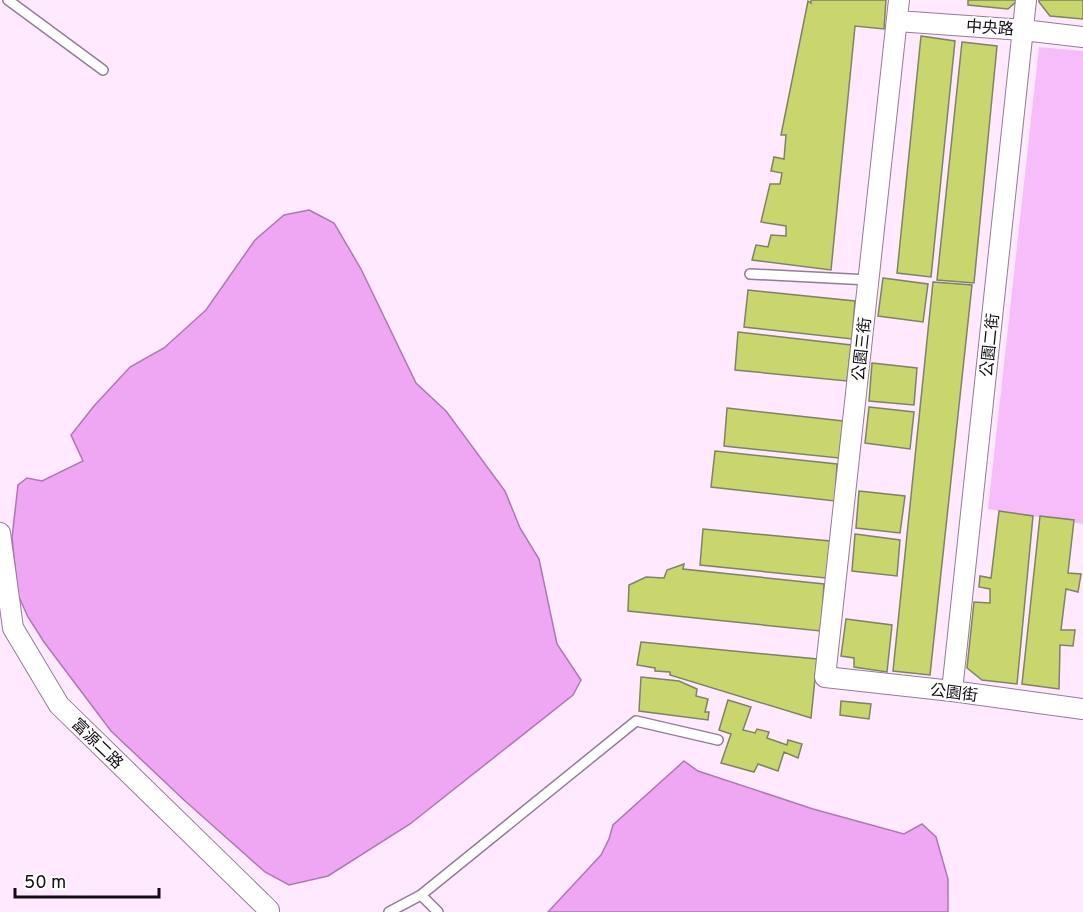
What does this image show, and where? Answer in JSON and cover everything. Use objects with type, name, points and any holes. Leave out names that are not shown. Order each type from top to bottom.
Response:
[{"type":"street","name":"公園三街","points":[[825,677],[899,0]]},
{"type":"street","name":"公園二街","points":[[952,691],[1026,0]]},
{"type":"street","name":"中央路","points":[[897,21],[1023,30],[1083,37]]},
{"type":"street","name":"富源二路","points":[[0,533],[13,628],[59,705],[269,912]]},
{"type":"street","name":"公園街","points":[[825,677],[1083,709]]},
{"type":"lane","points":[[8,0],[103,70]]},
{"type":"lane","points":[[750,274],[869,280]]},
{"type":"lane","points":[[389,912],[421,895],[636,721],[718,740]]},
{"type":"lane","points":[[421,895],[438,912]]},
{"type":"shaded area","points":[[1039,47],[1083,51],[1083,524],[988,509]]},
{"type":"shaded area","points":[[309,210],[334,223],[361,269],[416,383],[446,411],[505,491],[520,528],[539,559],[557,644],[581,680],[573,695],[410,824],[328,876],[289,885],[265,872],[111,731],[28,617],[18,595],[12,538],[18,485],[27,478],[42,481],[83,461],[71,435],[94,406],[130,367],[164,348],[206,310],[255,240],[284,215]]},
{"type":"shaded area","points":[[684,761],[698,771],[813,809],[904,834],[922,824],[936,837],[948,879],[948,912],[548,912],[601,855],[613,825]]},
{"type":"building","points":[[811,0],[886,0],[884,29],[855,26],[831,270],[752,260],[756,245],[768,247],[771,235],[786,236],[786,226],[761,222],[770,184],[780,184],[782,173],[771,171],[774,157],[784,159],[786,135],[781,135],[808,1],[811,3]]},
{"type":"building","points":[[968,0],[1018,0],[1008,9],[968,5]]},
{"type":"building","points":[[1039,0],[1083,0],[1083,19],[1050,16]]},
{"type":"building","points":[[921,36],[955,41],[931,277],[897,273]]},
{"type":"building","points":[[962,42],[997,46],[974,283],[937,280]]},
{"type":"building","points":[[883,278],[928,284],[923,322],[878,316]]},
{"type":"building","points":[[933,282],[972,285],[930,675],[893,671]]},
{"type":"building","points":[[748,290],[855,301],[852,339],[744,327]]},
{"type":"building","points":[[738,332],[851,345],[847,381],[735,370]]},
{"type":"building","points":[[872,363],[917,368],[914,405],[869,401]]},
{"type":"building","points":[[869,407],[914,412],[910,449],[865,443]]},
{"type":"building","points":[[727,408],[843,421],[839,458],[724,446]]},
{"type":"building","points":[[715,451],[837,464],[835,501],[711,487]]},
{"type":"building","points":[[859,491],[905,496],[900,533],[856,528]]},
{"type":"building","points":[[999,511],[1033,516],[1017,684],[982,680],[967,668],[974,602],[990,603],[990,589],[979,587],[980,576],[991,578]]},
{"type":"building","points":[[1040,516],[1074,520],[1068,573],[1081,574],[1078,592],[1066,589],[1061,630],[1075,630],[1073,646],[1060,645],[1059,689],[1022,684]]},
{"type":"building","points":[[703,529],[830,541],[826,578],[700,565]]},
{"type":"building","points":[[855,534],[900,540],[897,576],[852,571]]},
{"type":"building","points":[[684,564],[683,569],[824,584],[821,631],[628,611],[629,585],[646,577],[664,578],[667,570]]},
{"type":"building","points":[[846,619],[892,625],[887,672],[854,667],[854,658],[841,656]]},
{"type":"building","points":[[641,642],[817,659],[811,718],[670,675],[670,672],[655,671],[655,668],[637,665]]},
{"type":"building","points":[[641,677],[679,681],[697,689],[696,696],[708,699],[705,712],[709,712],[708,720],[639,711]]},
{"type":"building","points":[[728,700],[751,707],[743,730],[755,733],[757,729],[769,732],[767,738],[787,745],[788,740],[802,744],[798,758],[784,752],[778,771],[758,764],[754,772],[721,763],[731,734],[719,730]]},
{"type":"building","points":[[841,701],[871,704],[869,719],[840,715]]}]
